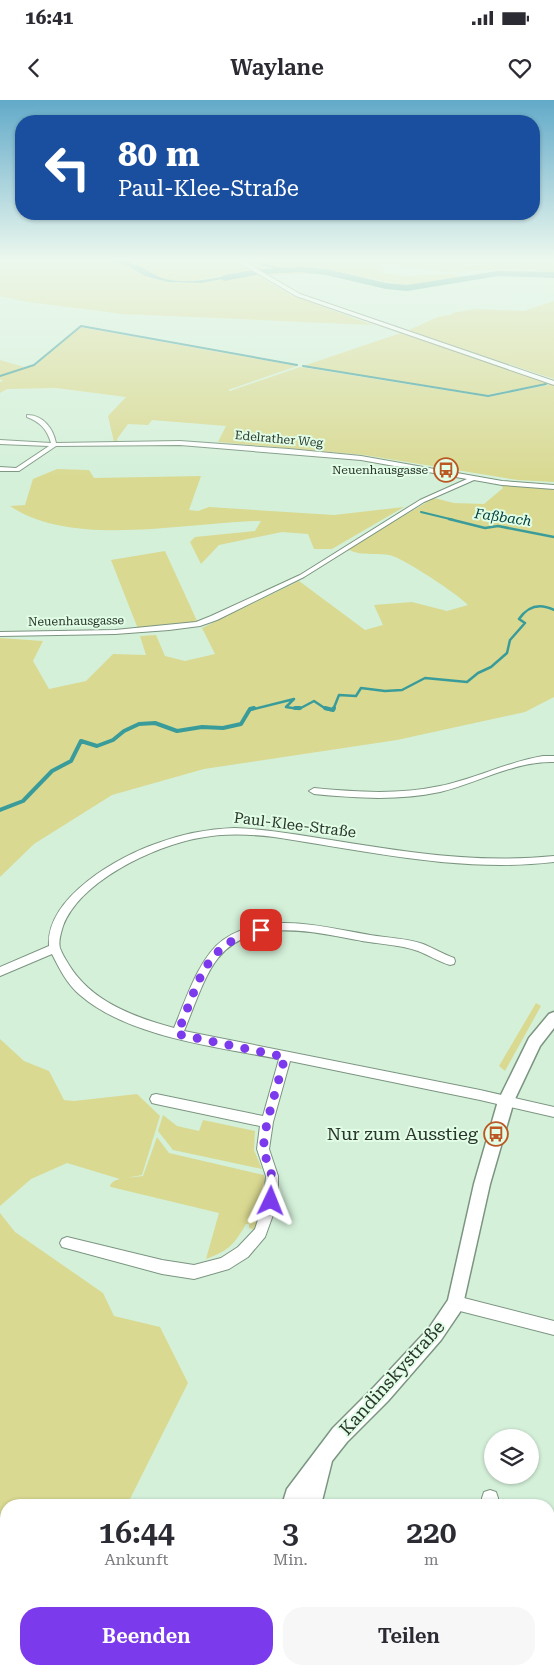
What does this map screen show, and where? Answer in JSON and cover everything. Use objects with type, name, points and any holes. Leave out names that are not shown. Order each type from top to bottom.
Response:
[{"type":"main road","points":[[408,332],[554,382]]},
{"type":"street","points":[[0,469],[17,470],[54,445],[51,430],[37,419],[29,416]]},
{"type":"street","name":"Edelrather Weg","points":[[0,442],[54,445],[180,442],[361,458],[523,486],[554,487]]},
{"type":"street","name":"Neuenhausgasse","points":[[0,634],[115,632],[197,624],[214,618],[302,576],[422,502],[475,477]]},
{"type":"street","points":[[314,791],[390,794],[419,793],[460,784],[534,760],[554,759]]},
{"type":"street","name":"Paul-Klee-Straße","points":[[55,948],[57,927],[68,905],[102,874],[137,854],[156,846],[196,835],[248,832],[386,852],[470,860],[536,862],[554,859]]},
{"type":"street","points":[[177,1034],[212,956],[226,942],[244,933],[278,926],[302,927],[419,947],[450,961]]},
{"type":"street","points":[[0,972],[55,948],[73,980],[80,988],[121,1014],[177,1034],[554,1112]]},
{"type":"street","name":"Kandinskystraße","points":[[293,1499],[340,1435],[381,1394],[435,1334],[456,1303],[482,1184],[506,1101],[534,1042],[554,1018]]},
{"type":"street","points":[[67,1244],[162,1267],[194,1272],[224,1264],[243,1252],[260,1233],[271,1201],[272,1176],[263,1149],[267,1122],[285,1057]]},
{"type":"street","points":[[156,1099],[267,1122]]},
{"type":"street","points":[[456,1303],[554,1328]]},
{"type":"street","name":"Kandinskystraße","points":[[313,1499],[324,1455]]},
{"type":"shaded area","points":[[73,332],[109,332],[297,366],[228,390],[230,391],[300,367],[488,397],[548,385],[544,384],[486,395],[303,366],[401,333],[554,385],[554,482],[518,480],[364,455],[218,442],[226,426],[152,420],[148,425],[128,424],[117,439],[118,442],[114,442],[108,416],[126,397],[56,388],[7,389],[0,393],[0,382],[3,381],[0,379],[0,360],[24,367],[18,370],[36,365]]},
{"type":"shaded area","points":[[413,332],[554,332],[554,379]]},
{"type":"shaded area","points":[[57,469],[89,470],[94,478],[201,476],[189,510],[198,511],[209,507],[334,515],[404,507],[332,549],[314,549],[308,534],[282,532],[219,545],[201,564],[190,542],[195,537],[255,531],[261,521],[131,530],[98,530],[65,527],[36,519],[10,506],[25,505],[33,479]]},
{"type":"shaded area","points":[[501,485],[554,489],[554,697],[525,712],[397,740],[204,769],[112,795],[34,844],[0,877],[0,638],[43,641],[33,661],[49,689],[86,681],[113,654],[146,655],[140,636],[156,635],[165,656],[185,661],[215,654],[202,628],[299,581],[365,630],[383,625],[374,605],[412,602],[447,611],[468,605],[430,577],[396,557],[383,554],[363,554],[347,549],[434,498],[454,503],[484,504],[503,488]]},
{"type":"shaded area","points":[[165,551],[197,621],[183,625],[138,629],[111,560]]},
{"type":"shaded area","points":[[536,1003],[541,1006],[505,1071],[499,1066]]},
{"type":"shaded area","points":[[0,1039],[24,1061],[49,1071],[64,1100],[74,1101],[137,1094],[160,1116],[142,1175],[120,1179],[67,1163],[31,1179],[0,1206]]},
{"type":"shaded area","points":[[163,1115],[177,1126],[199,1131],[203,1120],[255,1131],[254,1150],[262,1169],[173,1150],[158,1131]]},
{"type":"shaded area","points":[[157,1137],[169,1153],[264,1175],[266,1189],[264,1204],[255,1230],[249,1228],[249,1224],[246,1224],[230,1246],[206,1259],[219,1213],[111,1187],[115,1180],[143,1176]]},
{"type":"shaded area","points":[[0,1213],[15,1232],[103,1293],[114,1316],[160,1327],[188,1383],[130,1499],[0,1499]]},
{"type":"waterway","points":[[0,376],[34,365],[73,332]]},
{"type":"waterway","points":[[117,332],[297,365]]},
{"type":"waterway","points":[[303,366],[488,396],[546,384]]},
{"type":"waterway","name":"Faßbach","points":[[421,512],[454,520]]},
{"type":"waterway","name":"Faßbach","points":[[449,519],[485,528],[498,526],[554,537]]},
{"type":"waterway","points":[[333,710],[339,695],[356,696],[361,688],[385,691],[402,690],[425,678],[467,682],[478,673],[491,667],[507,653],[510,640],[525,623],[519,619],[526,611],[539,606],[554,610]]},
{"type":"waterway","points":[[250,710],[294,699],[286,707],[299,709],[314,701],[331,710]]},
{"type":"waterway","points":[[0,810],[23,801],[52,771],[71,761],[81,741],[97,746],[113,740],[124,731],[139,724],[155,723],[177,731],[202,727],[223,728],[241,724],[250,709],[254,708]]},
{"type":"waterway","points":[[295,708],[300,708]]},
{"type":"waterway","points":[[325,708],[333,710]]},
{"type":"place","name":"Neuenhausgasse","points":[[446,470]]},
{"type":"place","name":"Nur zum Ausstieg","points":[[496,1134]]},
{"type":"route","points":[[261,930],[244,933],[226,942],[212,956],[177,1034],[285,1057],[267,1122],[263,1149],[272,1176],[271,1201]]}]
